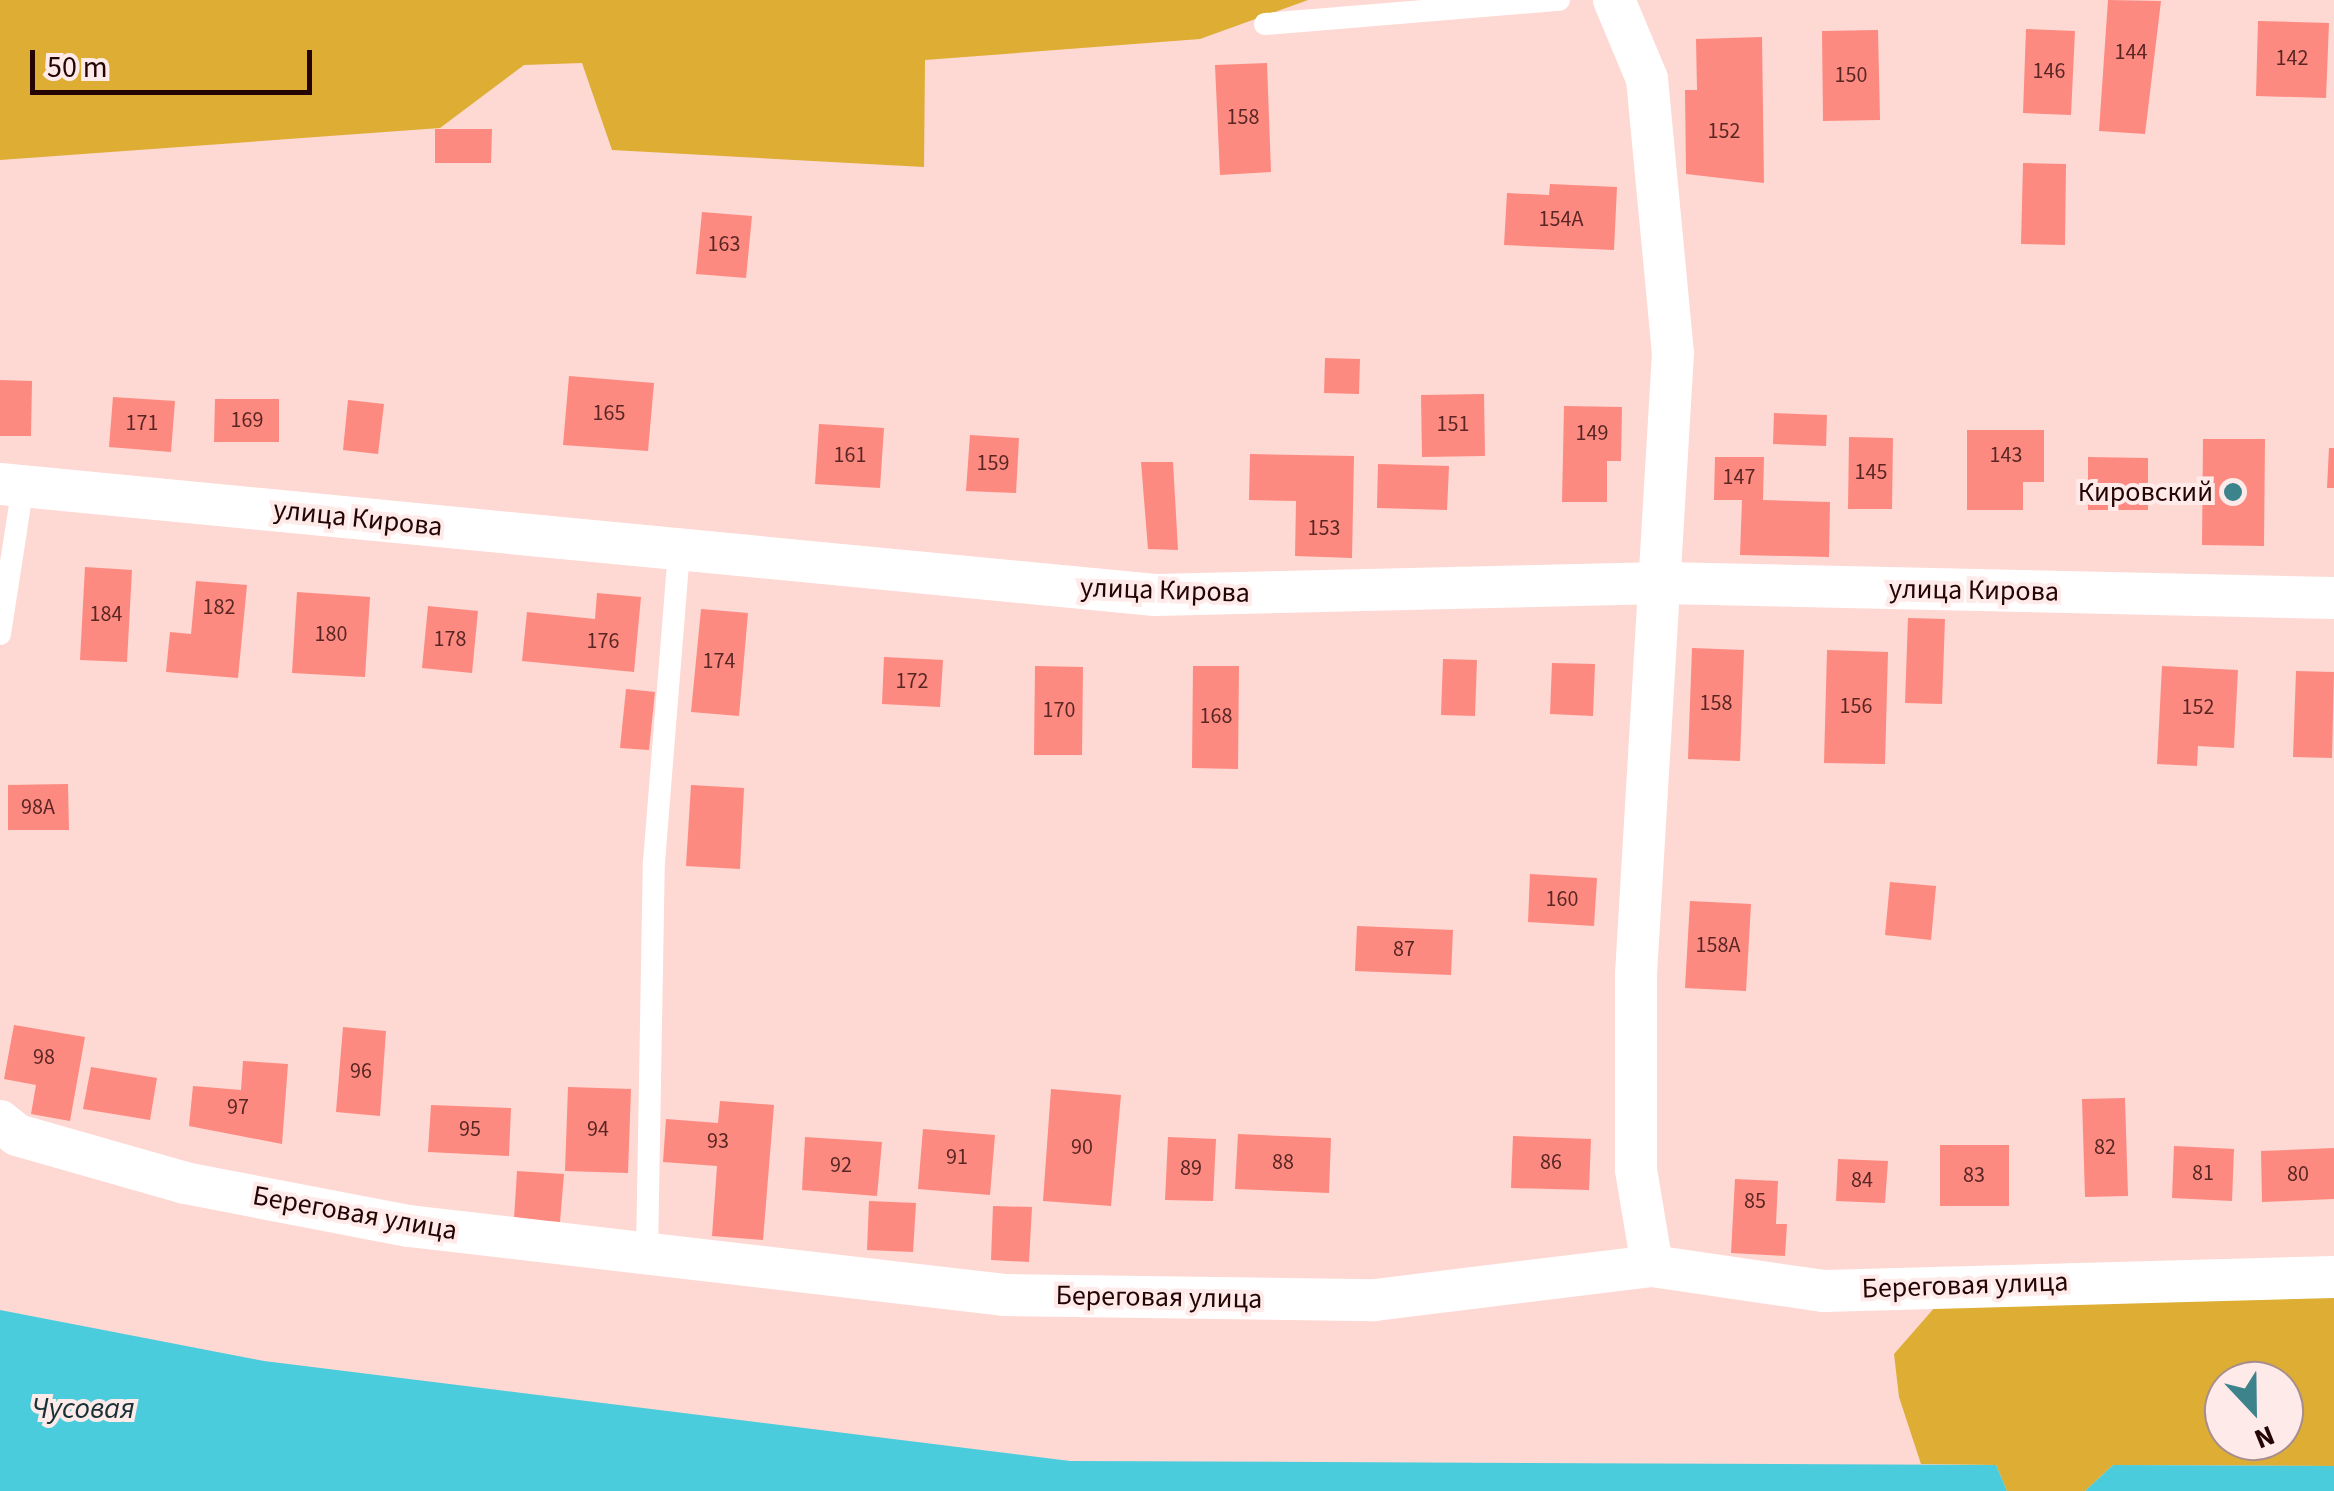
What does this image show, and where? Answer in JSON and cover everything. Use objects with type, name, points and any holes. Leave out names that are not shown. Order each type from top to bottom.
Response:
[{"type":"street","points":[[1614,0],[1647,79],[1673,353],[1663,583],[1636,974],[1636,1170],[1652,1266]]},
{"type":"street","name":"улица Кирова","points":[[12,485],[1156,595],[1663,583],[2334,598]]},
{"type":"street","name":"Береговая улица","points":[[0,1122],[17,1135],[185,1183],[409,1226],[1004,1295],[1375,1300],[1652,1266],[1824,1291],[2334,1277]]},
{"type":"lane","points":[[1265,24],[1560,0]]},
{"type":"lane","points":[[0,634],[12,485]]},
{"type":"lane","points":[[647,1253],[654,862],[680,549]]},
{"type":"shaded area","points":[[0,0],[1308,0],[1200,39],[925,60],[924,167],[612,150],[582,63],[524,65],[440,128],[0,160]]},
{"type":"shaded area","points":[[2334,1292],[2334,1466],[2113,1465],[2085,1491],[2007,1491],[1996,1465],[1921,1464],[1899,1397],[1894,1354],[1943,1298]]},
{"type":"water","name":"Чусовая","points":[[0,1310],[264,1361],[1070,1461],[1996,1465],[2007,1491],[0,1491]]},
{"type":"water","points":[[2113,1465],[2334,1466],[2334,1491],[2085,1491]]},
{"type":"building","points":[[2108,0],[2161,1],[2145,134],[2099,131]]},
{"type":"building","points":[[2258,21],[2329,23],[2326,98],[2256,96]]},
{"type":"building","points":[[2026,29],[2075,31],[2071,115],[2023,113]]},
{"type":"building","points":[[1878,30],[1880,120],[1823,121],[1822,31]]},
{"type":"building","points":[[1762,37],[1764,183],[1686,174],[1685,90],[1697,90],[1696,39]]},
{"type":"building","points":[[1267,63],[1271,172],[1220,175],[1215,65]]},
{"type":"building","points":[[435,129],[492,129],[491,163],[435,163]]},
{"type":"building","points":[[2023,163],[2066,164],[2065,245],[2021,244]]},
{"type":"building","points":[[1550,184],[1617,187],[1614,250],[1504,245],[1507,193],[1549,195]]},
{"type":"building","points":[[702,212],[752,216],[746,278],[696,274]]},
{"type":"building","points":[[1325,358],[1360,359],[1359,394],[1324,393]]},
{"type":"building","points":[[569,376],[654,383],[648,451],[563,445]]},
{"type":"building","points":[[0,380],[32,381],[31,436],[0,436]]},
{"type":"building","points":[[1484,394],[1485,456],[1422,457],[1421,395]]},
{"type":"building","points":[[113,397],[175,401],[171,452],[109,447]]},
{"type":"building","points":[[215,399],[279,399],[279,442],[214,442]]},
{"type":"building","points":[[348,400],[384,404],[378,454],[343,450]]},
{"type":"building","points":[[1564,406],[1622,407],[1621,461],[1607,461],[1607,502],[1562,502]]},
{"type":"building","points":[[1774,413],[1827,415],[1826,446],[1773,444]]},
{"type":"building","points":[[819,424],[884,428],[880,488],[815,484]]},
{"type":"building","points":[[1967,430],[2044,430],[2044,482],[2023,482],[2023,510],[1967,510]]},
{"type":"building","points":[[970,435],[1019,438],[1016,493],[966,491]]},
{"type":"building","points":[[1849,437],[1893,438],[1892,509],[1848,509]]},
{"type":"building","name":"Кировский","points":[[2203,439],[2265,439],[2264,546],[2202,545]]},
{"type":"building","points":[[2329,448],[2334,448],[2334,488],[2327,488]]},
{"type":"building","points":[[1250,454],[1354,456],[1352,558],[1295,556],[1296,501],[1249,500]]},
{"type":"building","points":[[1715,457],[1764,457],[1763,500],[1830,502],[1829,557],[1740,555],[1742,500],[1714,500]]},
{"type":"building","points":[[2088,457],[2148,458],[2148,510],[2088,510]]},
{"type":"building","points":[[1141,462],[1173,462],[1178,550],[1148,549]]},
{"type":"building","points":[[1378,464],[1449,466],[1447,510],[1377,508]]},
{"type":"building","points":[[85,567],[132,570],[127,662],[80,660]]},
{"type":"building","points":[[196,581],[247,585],[238,678],[166,672],[170,632],[191,634]]},
{"type":"building","points":[[297,592],[370,597],[365,677],[292,673]]},
{"type":"building","points":[[597,593],[641,597],[634,672],[522,661],[527,612],[595,619]]},
{"type":"building","points":[[428,606],[478,611],[472,673],[422,668]]},
{"type":"building","points":[[701,609],[748,613],[739,716],[691,712]]},
{"type":"building","points":[[1908,618],[1945,619],[1942,704],[1905,703]]},
{"type":"building","points":[[1692,648],[1744,650],[1740,761],[1688,759]]},
{"type":"building","points":[[1827,650],[1888,652],[1885,764],[1824,763]]},
{"type":"building","points":[[884,657],[943,660],[940,707],[882,704]]},
{"type":"building","points":[[1443,659],[1477,660],[1475,716],[1441,715]]},
{"type":"building","points":[[1552,663],[1595,664],[1593,716],[1550,714]]},
{"type":"building","points":[[1035,666],[1083,667],[1082,755],[1034,755]]},
{"type":"building","points":[[1193,666],[1239,666],[1238,769],[1192,768]]},
{"type":"building","points":[[2162,666],[2238,670],[2234,748],[2198,746],[2197,766],[2157,764]]},
{"type":"building","points":[[2296,671],[2334,672],[2332,758],[2293,757]]},
{"type":"building","points":[[626,689],[655,692],[649,750],[620,748]]},
{"type":"building","points":[[68,784],[69,830],[8,830],[8,785]]},
{"type":"building","points":[[691,785],[744,788],[740,869],[686,866]]},
{"type":"building","points":[[1530,874],[1597,878],[1594,926],[1528,922]]},
{"type":"building","points":[[1890,882],[1936,886],[1931,940],[1885,935]]},
{"type":"building","points":[[1690,901],[1751,904],[1746,991],[1685,988]]},
{"type":"building","points":[[1357,926],[1453,930],[1451,975],[1355,971]]},
{"type":"building","points":[[14,1025],[85,1037],[70,1121],[31,1114],[36,1085],[4,1079]]},
{"type":"building","points":[[343,1027],[386,1031],[380,1116],[336,1112]]},
{"type":"building","points":[[243,1061],[288,1064],[282,1144],[189,1126],[193,1086],[241,1090]]},
{"type":"building","points":[[91,1067],[157,1078],[150,1120],[83,1109]]},
{"type":"building","points":[[568,1087],[631,1089],[628,1173],[565,1171]]},
{"type":"building","points":[[1051,1089],[1121,1095],[1111,1206],[1043,1201]]},
{"type":"building","points":[[2125,1098],[2128,1196],[2085,1197],[2082,1099]]},
{"type":"building","points":[[720,1101],[774,1105],[763,1240],[712,1236],[717,1166],[663,1162],[666,1119],[718,1123]]},
{"type":"building","points":[[431,1105],[511,1108],[509,1156],[428,1152]]},
{"type":"building","points":[[923,1129],[995,1135],[990,1195],[918,1189]]},
{"type":"building","points":[[1238,1134],[1331,1138],[1329,1193],[1235,1189]]},
{"type":"building","points":[[1513,1136],[1591,1139],[1589,1190],[1511,1188]]},
{"type":"building","points":[[805,1137],[882,1142],[877,1196],[802,1190]]},
{"type":"building","points":[[1168,1137],[1216,1139],[1213,1201],[1165,1200]]},
{"type":"building","points":[[1940,1145],[2009,1145],[2009,1206],[1940,1206]]},
{"type":"building","points":[[2174,1146],[2234,1149],[2232,1201],[2172,1198]]},
{"type":"building","points":[[2334,1148],[2334,1199],[2262,1202],[2261,1151]]},
{"type":"building","points":[[1838,1159],[1888,1161],[1885,1203],[1836,1201]]},
{"type":"building","points":[[517,1171],[564,1174],[560,1222],[514,1219]]},
{"type":"building","points":[[1735,1179],[1778,1181],[1776,1224],[1787,1224],[1785,1256],[1731,1253]]},
{"type":"building","points":[[869,1201],[916,1203],[913,1252],[867,1250]]},
{"type":"building","points":[[993,1206],[1032,1207],[1029,1262],[991,1260]]},
{"type":"place","name":"Кировский","points":[[2233,492]]}]
